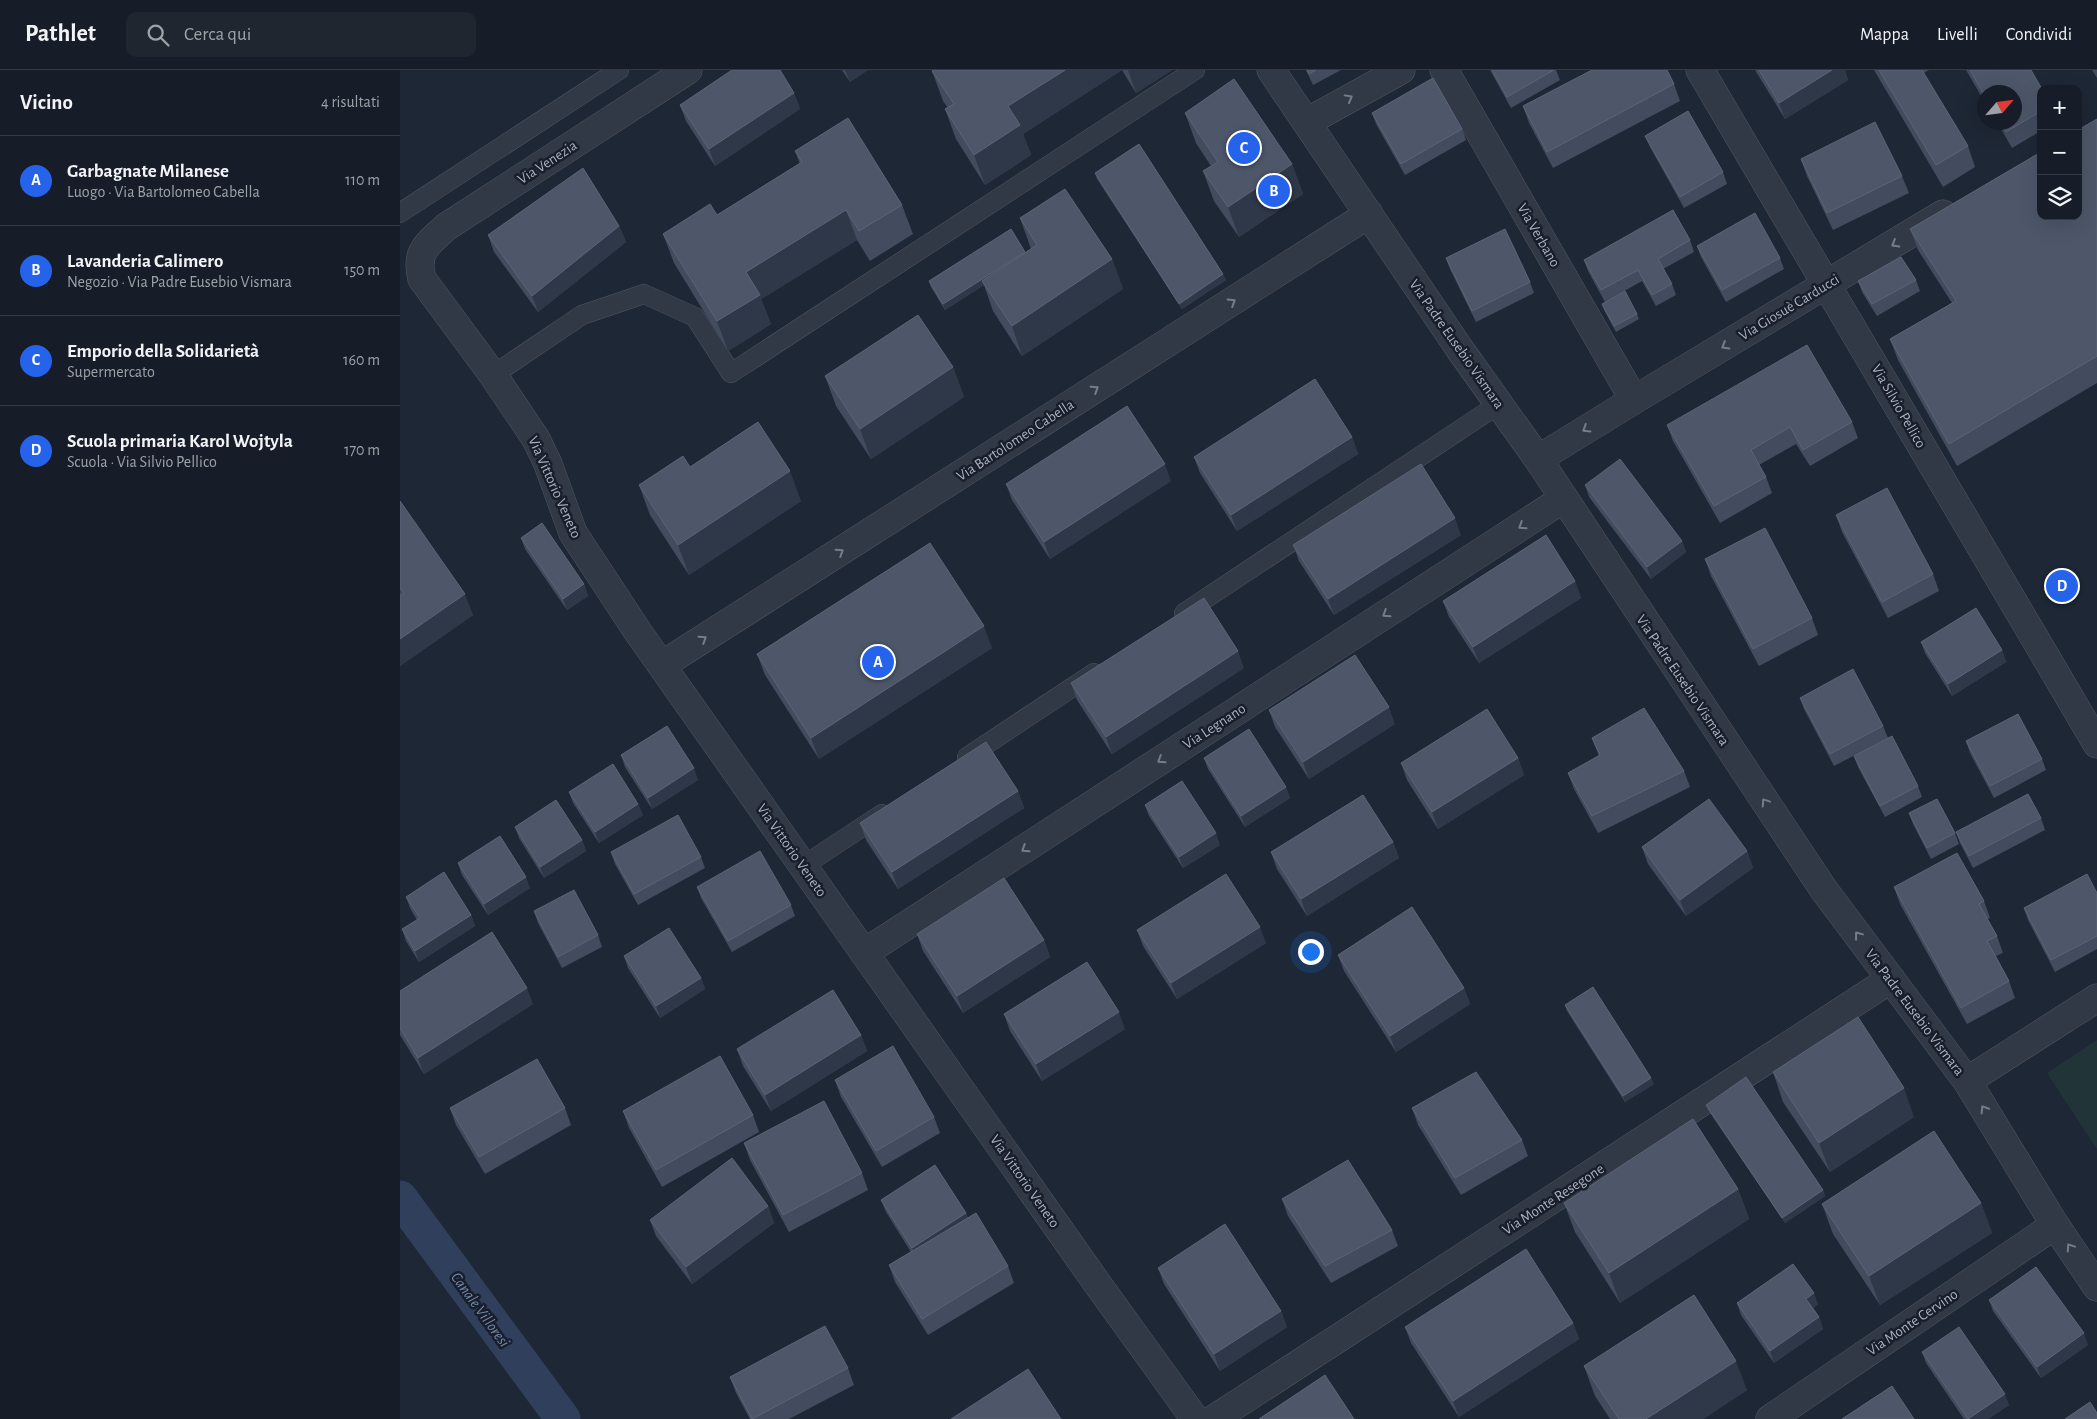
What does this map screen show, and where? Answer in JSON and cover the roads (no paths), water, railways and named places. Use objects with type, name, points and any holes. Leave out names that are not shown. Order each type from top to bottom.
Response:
[{"type":"street","name":"Via Venezia","points":[[418,264],[421,252],[446,227],[688,70]]},
{"type":"street","name":"Via Padre Eusebio Vismara","points":[[1271,70],[1538,460],[1824,890],[1967,1081],[2055,1225],[2097,1288]]},
{"type":"street","points":[[1306,122],[1401,70]]},
{"type":"street","name":"Via Verbano","points":[[1444,70],[1634,400]]},
{"type":"street","name":"Via Silvio Pellico","points":[[1700,70],[2097,744]]},
{"type":"street","name":"Via Giosuè Carducci","points":[[1538,460],[1634,400],[1967,200]]},
{"type":"street","name":"Via Bartolomeo Cabella","points":[[662,666],[1369,214]]},
{"type":"street","name":"Via Vittorio Veneto","points":[[418,264],[422,279],[493,375],[536,440],[548,464],[573,533],[662,666],[1099,1286],[1195,1419]]},
{"type":"street","name":"Via Legnano","points":[[864,953],[1563,499]]},
{"type":"street","name":"Via Monte Resegone","points":[[1214,1419],[1891,979]]},
{"type":"street","points":[[1967,1081],[2097,998]]},
{"type":"street","name":"Via Monte Cervino","points":[[1770,1419],[2055,1225]]},
{"type":"lane","points":[[400,213],[619,70]]},
{"type":"lane","points":[[493,375],[582,316],[644,294],[695,316],[731,372],[1195,70]]},
{"type":"lane","points":[[1168,624],[1499,404]]},
{"type":"lane","points":[[951,768],[1109,663]]},
{"type":"lane","points":[[803,866],[893,806]]},
{"type":"waterway","name":"Canale Villoresi","points":[[400,1198],[563,1419]]},
{"type":"place","name":"Emporio della Solidarietà","points":[[1244,148]]},
{"type":"place","name":"Lavanderia Calimero","points":[[1274,191]]},
{"type":"place","name":"Scuola primaria Karol Wojtyla","points":[[2062,586]]},
{"type":"place","name":"Garbagnate Milanese","points":[[878,662]]}]
